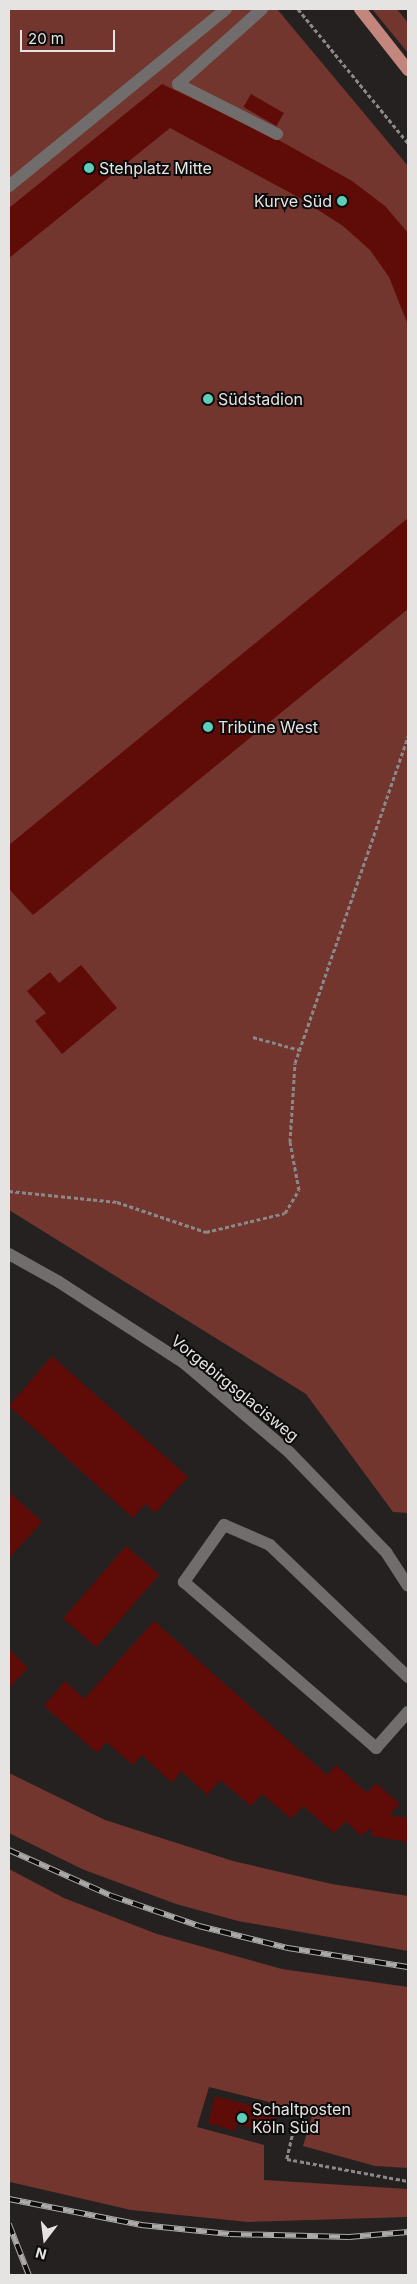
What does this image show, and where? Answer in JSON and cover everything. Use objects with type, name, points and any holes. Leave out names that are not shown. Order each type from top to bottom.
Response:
[{"type":"main road","points":[[360,9],[408,70]]},
{"type":"street","points":[[9,186],[226,9]]},
{"type":"street","points":[[262,9],[178,84],[277,134]]},
{"type":"street","name":"Vorgebirgsglacisweg","points":[[9,1254],[59,1282],[192,1370],[289,1452],[386,1552],[408,1586]]},
{"type":"street","points":[[408,1677],[270,1545],[224,1525],[184,1582],[376,1748],[408,1712]]},
{"type":"path","points":[[298,9],[408,143]]},
{"type":"path","points":[[9,1191],[117,1202],[206,1232],[285,1213],[299,1190],[290,1142],[295,1063],[408,736]]},
{"type":"path","points":[[253,1037],[300,1050]]},
{"type":"path","points":[[295,2124],[287,2159],[408,2181]]},
{"type":"shaded area","name":"Südstadion","points":[[9,9],[277,9],[408,166],[408,1513],[393,1512],[306,1394],[9,1210]]},
{"type":"shaded area","points":[[372,9],[397,9],[408,23],[408,53]]},
{"type":"shaded area","points":[[9,1773],[105,1820],[233,1861],[332,1884],[408,1896],[408,1951],[238,1921],[176,1904],[82,1869],[9,1833]]},
{"type":"shaded area","points":[[9,1869],[64,1898],[157,1934],[282,1969],[408,1987],[408,2168],[375,2166],[303,2146],[313,2113],[209,2087],[197,2127],[264,2145],[264,2180],[408,2189],[408,2217],[248,2222],[131,2210],[10,2182]]},
{"type":"building","name":"Kurve Süd","points":[[162,84],[275,138],[352,181],[385,206],[408,233],[408,325],[389,277],[370,250],[343,226],[298,197],[170,128],[9,258],[9,208]]},
{"type":"building","points":[[251,94],[284,113],[276,126],[244,107]]},
{"type":"building","name":"Tribüne West","points":[[408,518],[408,609],[33,915],[9,889],[9,845]]},
{"type":"building","points":[[81,965],[117,1008],[62,1054],[35,1021],[46,1013],[27,991],[50,972],[59,983]]},
{"type":"building","points":[[52,1356],[188,1477],[155,1513],[145,1504],[133,1518],[9,1406]]},
{"type":"building","points":[[9,1492],[42,1522],[9,1558]]},
{"type":"building","points":[[126,1546],[159,1575],[96,1647],[63,1618]]},
{"type":"building","points":[[154,1621],[327,1775],[336,1765],[367,1793],[376,1783],[400,1804],[389,1815],[408,1818],[408,1842],[371,1836],[372,1827],[361,1836],[346,1821],[334,1833],[303,1806],[291,1819],[262,1794],[251,1806],[220,1780],[207,1795],[181,1771],[172,1783],[142,1755],[133,1765],[106,1742],[97,1753],[44,1706],[65,1681],[84,1699]]},
{"type":"building","points":[[9,1649],[28,1668],[9,1688]]},
{"type":"building","name":"Schaltposten Köln Süd","points":[[215,2096],[276,2112],[271,2133],[237,2124],[235,2131],[208,2123]]},
{"type":"railway","points":[[9,1850],[112,1896],[199,1926],[288,1948],[408,1967]]},
{"type":"railway","points":[[9,2199],[141,2225],[230,2234],[349,2237],[408,2232]]},
{"type":"railway","points":[[9,2224],[29,2275]]},
{"type":"place","name":"Stehplatz Mitte","points":[[89,168]]},
{"type":"place","name":"Kurve Süd","points":[[342,201]]},
{"type":"place","name":"Südstadion","points":[[208,399]]},
{"type":"place","name":"Tribüne West","points":[[208,727]]},
{"type":"place","name":"Schaltposten Köln Süd","points":[[242,2118]]}]
